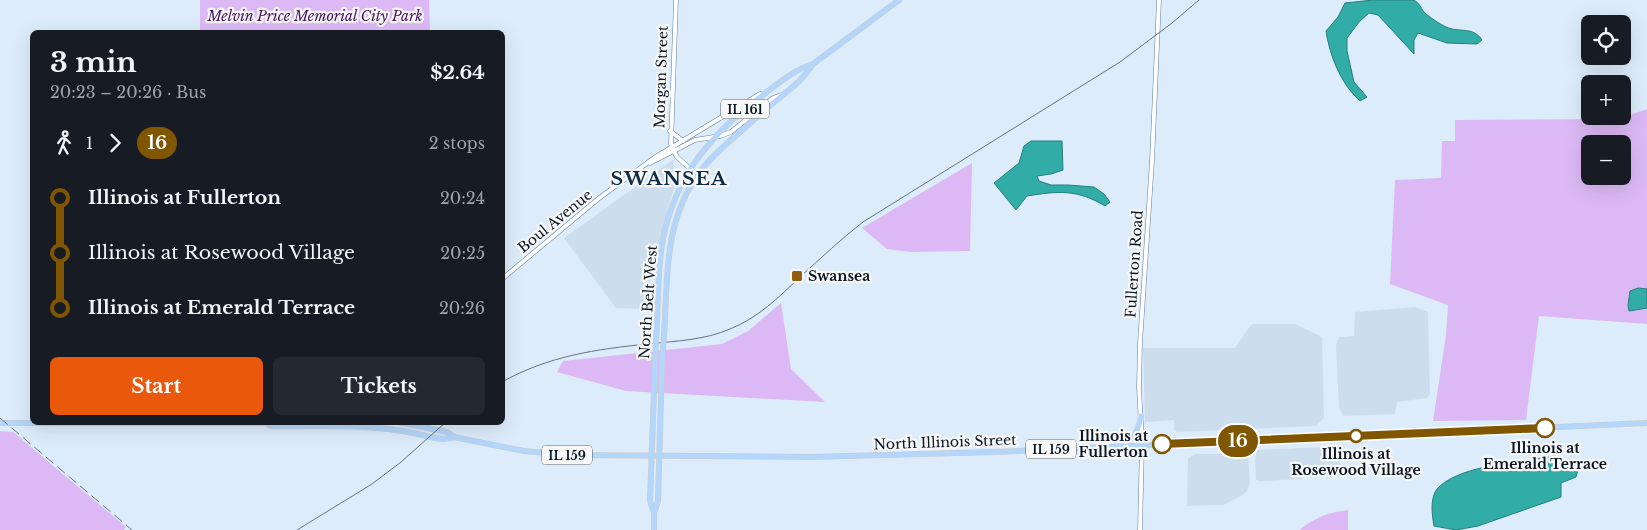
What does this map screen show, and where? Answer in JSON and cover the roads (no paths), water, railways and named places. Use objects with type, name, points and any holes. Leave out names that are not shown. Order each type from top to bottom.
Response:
[{"type":"main road","name":"North Belt West","points":[[651,455],[660,261],[664,234],[672,205],[690,170],[714,136],[731,120],[798,69],[813,64],[899,0]]},
{"type":"main road","name":"North Belt West","points":[[658,455],[668,265],[671,236],[680,206],[697,175],[714,156],[781,95],[804,77],[813,64]]},
{"type":"main road","points":[[1115,446],[1124,443],[1134,435],[1138,429],[1141,416]]},
{"type":"main road","name":"North Illinois Street","points":[[0,423],[30,423]]},
{"type":"main road","name":"North Illinois Street","points":[[269,425],[373,425],[445,439],[454,437],[542,453],[592,456],[764,457],[862,456],[1647,423]]},
{"type":"main road","name":"North Illinois Street","points":[[413,425],[447,432],[454,437]]},
{"type":"main road","name":"IL 161","points":[[651,455],[650,501],[654,512]]},
{"type":"main road","name":"IL 161","points":[[654,530],[654,512],[658,501],[658,455]]},
{"type":"street","name":"Morgan Street","points":[[673,149],[670,131],[676,0]]},
{"type":"street","name":"Fullerton Road","points":[[1140,530],[1142,445],[1140,343],[1152,161],[1159,0]]},
{"type":"street","name":"Boul Avenue","points":[[673,149],[683,140],[768,91]]},
{"type":"street","name":"Boul Avenue","points":[[505,277],[598,200],[648,164],[673,149],[695,140],[731,132],[773,98],[781,95]]},
{"type":"street","points":[[670,131],[683,140]]},
{"type":"street","points":[[673,149],[690,170],[697,175]]},
{"type":"tram line","points":[[505,380],[537,366],[573,355],[610,348],[700,338],[720,333],[750,319],[768,306],[863,222],[1120,62],[1199,0]]},
{"type":"tram line","points":[[297,530],[372,484],[401,462],[443,425]]},
{"type":"railway","points":[[0,418],[132,530]]},
{"type":"place","name":"Swansea","points":[[797,276]]},
{"type":"place","name":"Illinois at Emerald Terrace","points":[[1545,428]]},
{"type":"place","name":"Illinois at Rosewood Village","points":[[1356,436]]},
{"type":"place","name":"Illinois at Fullerton","points":[[1162,444]]},
{"type":"district","name":"SWANSEA","points":[[669,178]]},
{"type":"park label","name":"Melvin Price Memorial City Park","points":[[315,16]]}]
